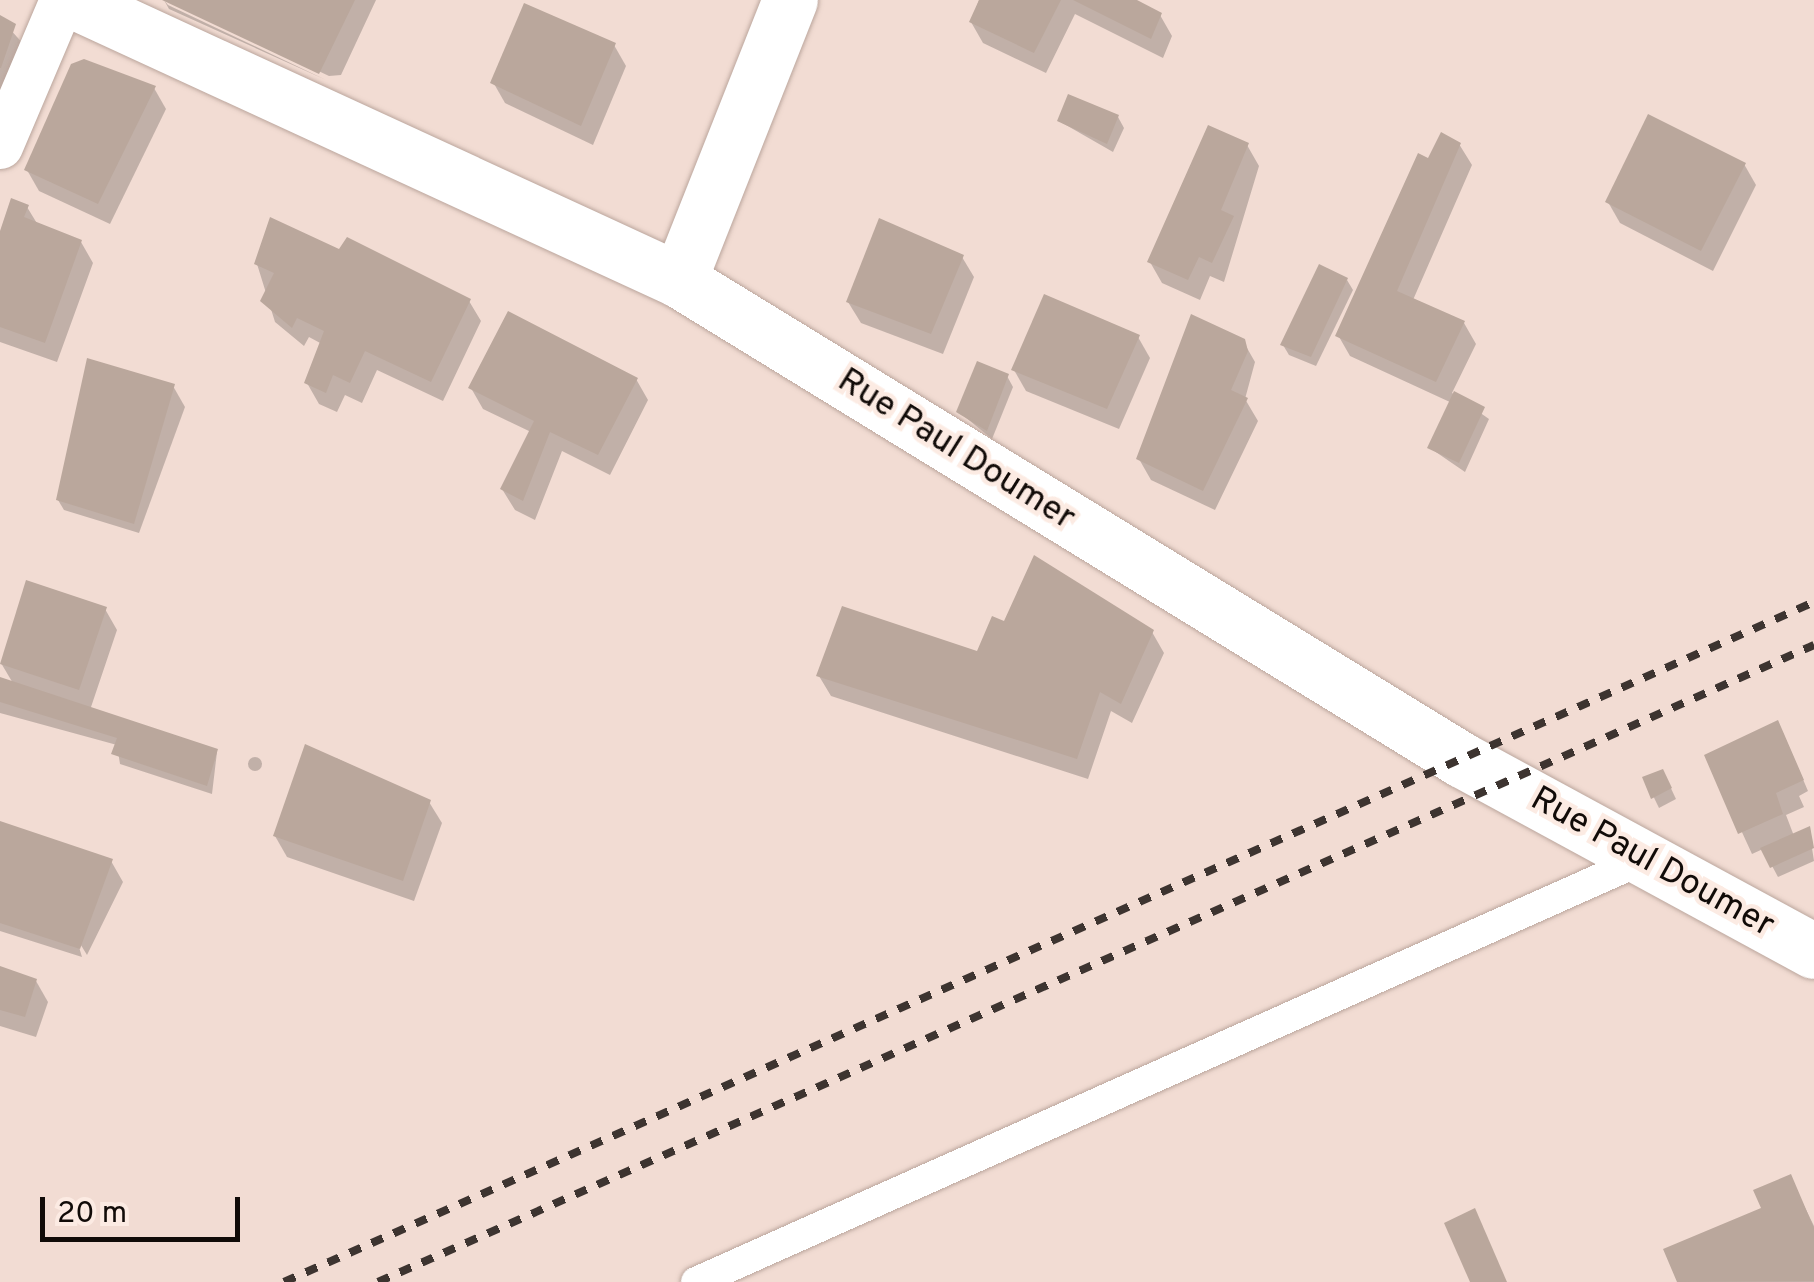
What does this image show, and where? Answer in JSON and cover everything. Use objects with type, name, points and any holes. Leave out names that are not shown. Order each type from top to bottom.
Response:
[{"type":"street","points":[[0,146],[62,0]]},
{"type":"street","name":"Rue Paul Doumer","points":[[71,0],[678,280],[1332,683],[1814,952]]},
{"type":"street","points":[[678,280],[790,0]]},
{"type":"lane","points":[[696,1282],[1644,859]]},
{"type":"building","points":[[162,0],[355,0],[319,74]]},
{"type":"building","points":[[979,0],[1061,0],[1034,53],[969,22]]},
{"type":"building","points":[[1073,0],[1137,0],[1162,13],[1151,39]]},
{"type":"building","points":[[524,3],[616,43],[581,126],[490,83]]},
{"type":"building","points":[[0,15],[16,24],[1,68],[0,68]]},
{"type":"building","points":[[84,59],[156,86],[98,204],[24,170],[71,64]]},
{"type":"building","points":[[1068,94],[1119,115],[1107,144],[1057,121]]},
{"type":"building","points":[[1648,114],[1746,163],[1701,251],[1605,202]]},
{"type":"building","points":[[1208,125],[1249,143],[1221,210],[1234,216],[1212,263],[1199,257],[1188,280],[1147,262]]},
{"type":"building","points":[[1441,132],[1461,143],[1397,291],[1465,321],[1436,382],[1335,336],[1418,153],[1428,158]]},
{"type":"building","points":[[11,198],[29,205],[24,217],[82,240],[45,343],[0,327],[0,231]]},
{"type":"building","points":[[270,217],[339,249],[347,237],[471,299],[431,382],[365,351],[350,383],[333,375],[326,393],[304,383],[324,331],[297,318],[292,328],[260,301],[274,273],[254,264]]},
{"type":"building","points":[[879,218],[964,255],[931,334],[846,302]]},
{"type":"building","points":[[1319,264],[1348,278],[1311,357],[1280,345]]},
{"type":"building","points":[[1044,294],[1140,335],[1107,409],[1011,370]]},
{"type":"building","points":[[508,311],[638,378],[598,455],[550,432],[523,501],[500,489],[534,421],[468,388]]},
{"type":"building","points":[[1191,314],[1245,339],[1248,351],[1231,390],[1248,398],[1203,491],[1136,459]]},
{"type":"building","points":[[87,358],[175,384],[134,524],[56,500]]},
{"type":"building","points":[[977,361],[1009,374],[987,431],[956,412]]},
{"type":"building","points":[[1454,391],[1485,407],[1459,463],[1427,448]]},
{"type":"building","points":[[1034,555],[1154,630],[1121,704],[1100,692],[1077,759],[816,676],[842,606],[977,651],[992,616],[1004,621]]},
{"type":"building","points":[[26,580],[107,607],[79,690],[0,664]]},
{"type":"building","points":[[0,677],[218,749],[207,786],[111,754],[117,738],[0,702]]},
{"type":"building","points":[[1778,720],[1804,780],[1776,793],[1783,814],[1738,834],[1704,755]]},
{"type":"building","points":[[305,744],[431,800],[403,881],[273,836]]},
{"type":"building","points":[[1663,769],[1672,788],[1651,799],[1642,777]]},
{"type":"building","points":[[0,821],[113,859],[80,949],[0,923]]},
{"type":"building","points":[[1810,826],[1814,848],[1770,868],[1760,848]]},
{"type":"building","points":[[0,966],[37,979],[25,1017],[0,1010]]},
{"type":"building","points":[[1791,1174],[1814,1228],[1814,1281],[1677,1282],[1663,1249],[1761,1208],[1753,1190]]},
{"type":"building","points":[[1475,1208],[1507,1282],[1470,1282],[1444,1223]]},
{"type":"railway","points":[[284,1282],[1814,602]]},
{"type":"railway","points":[[378,1282],[1814,645]]}]
